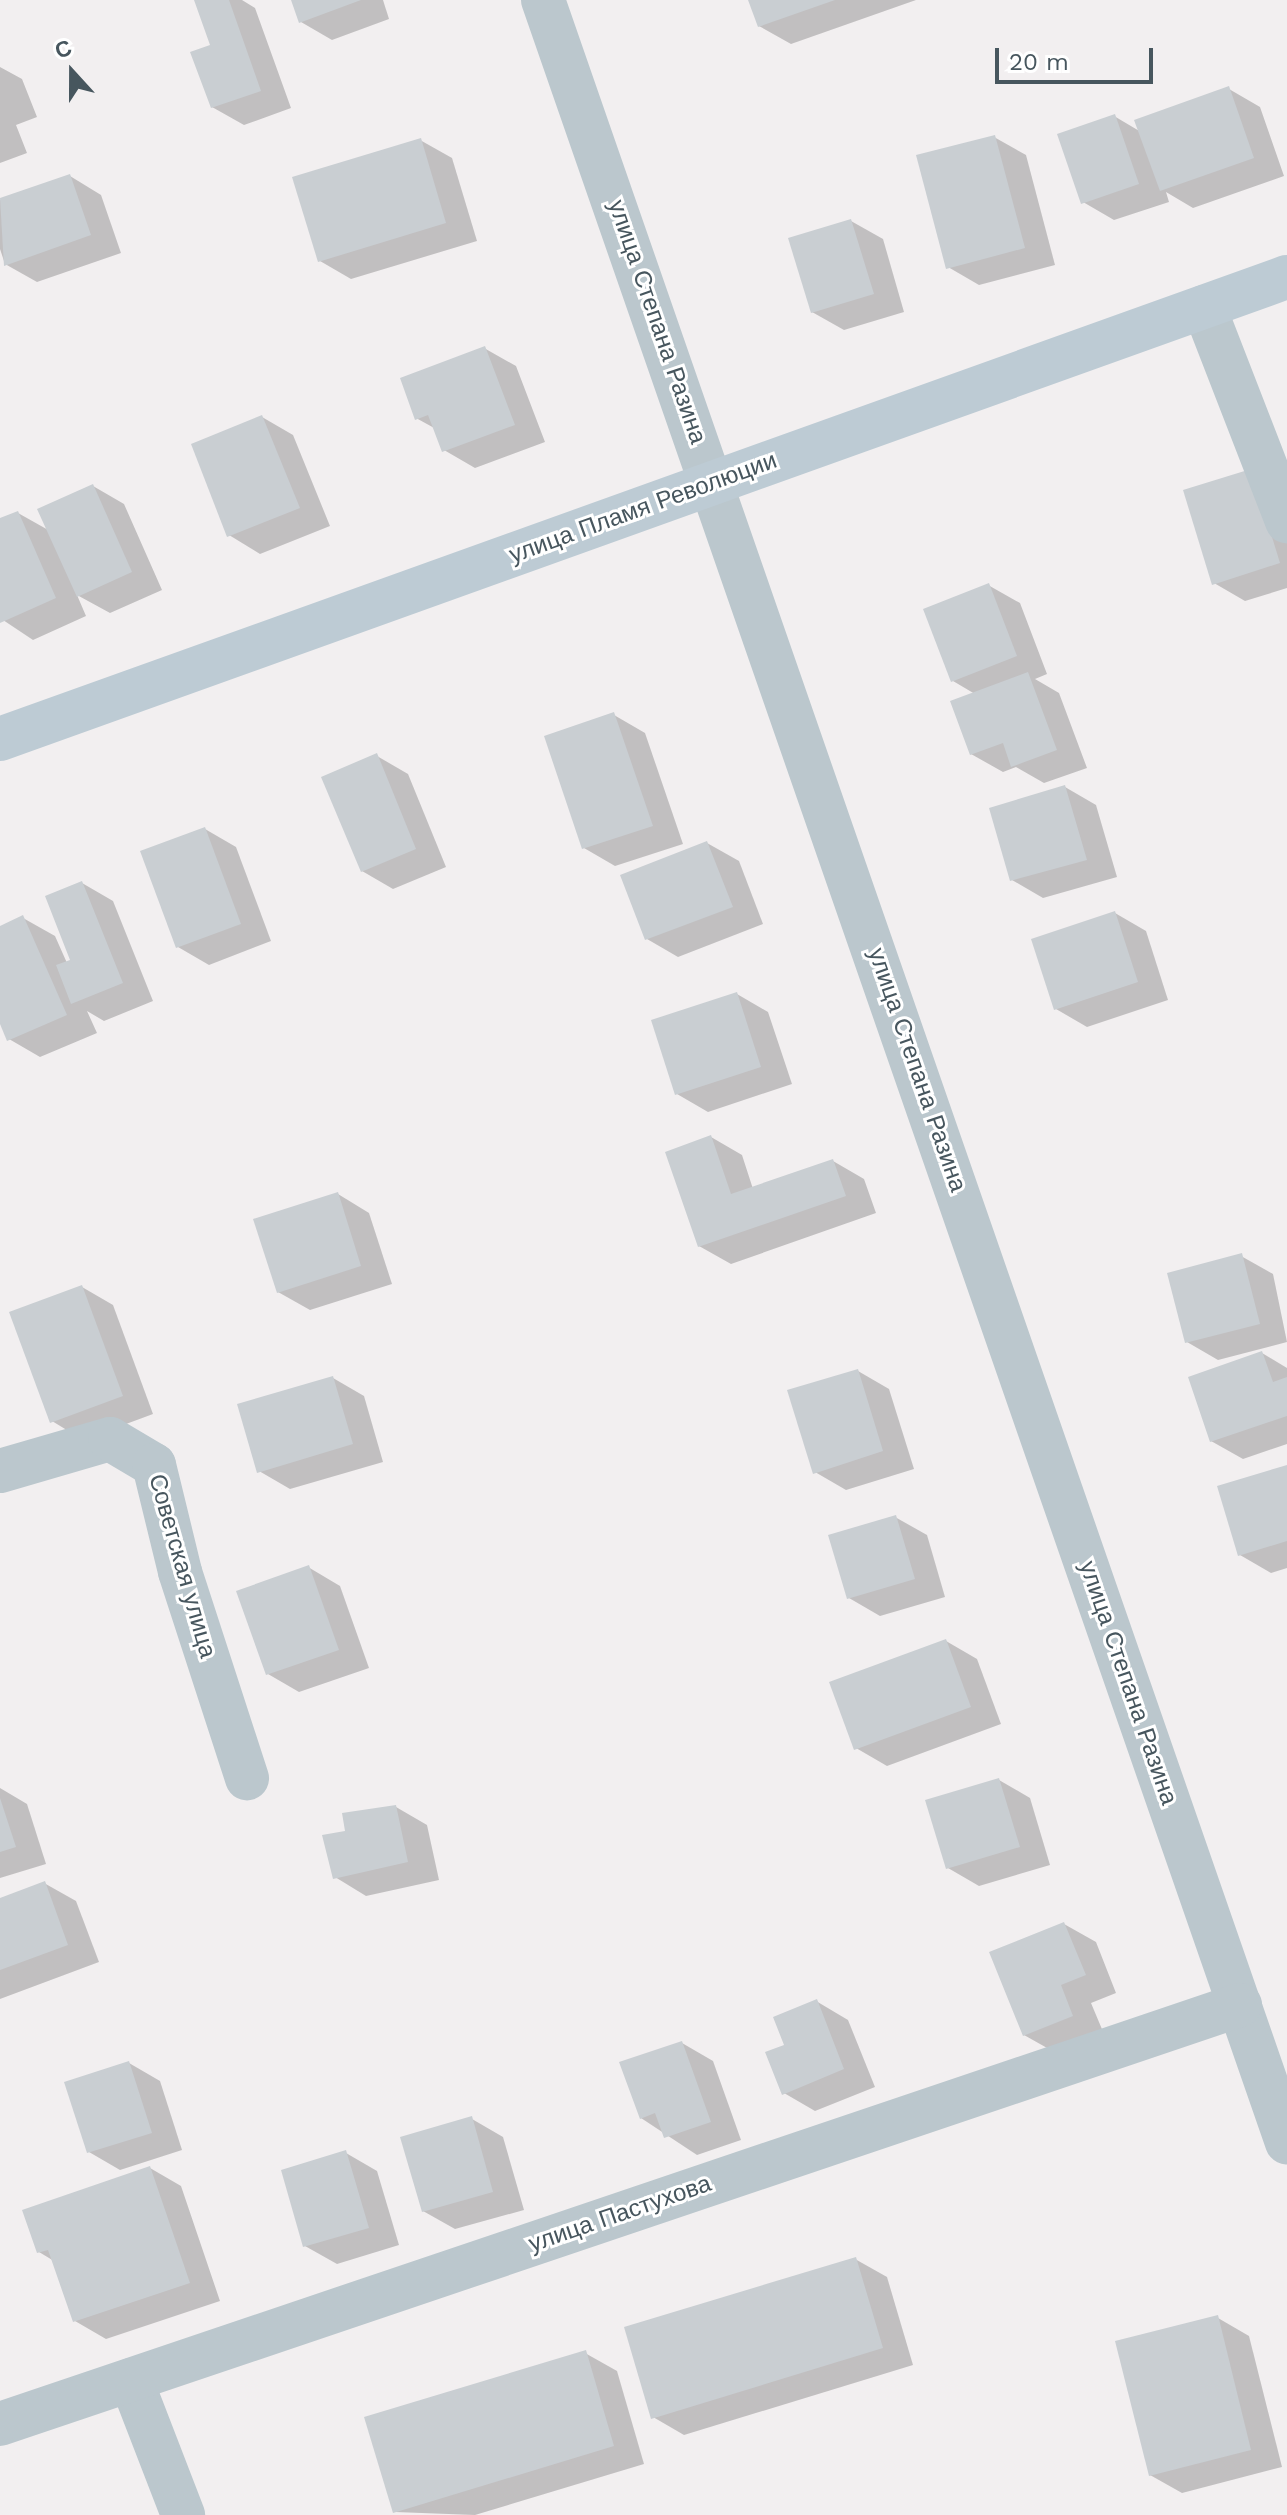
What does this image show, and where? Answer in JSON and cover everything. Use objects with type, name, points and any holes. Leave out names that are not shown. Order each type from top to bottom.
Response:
[{"type":"street","name":"улица Степана Разина","points":[[543,0],[1286,2133]]},
{"type":"street","name":"улица Пламя Революции","points":[[0,739],[1287,277]]},
{"type":"street","points":[[1204,307],[1287,521]]},
{"type":"street","name":"Советская улица","points":[[0,1471],[110,1439],[154,1465],[180,1572],[247,1778]]},
{"type":"street","name":"улица Пастухова","points":[[0,2424],[1240,2005]]},
{"type":"street","points":[[131,2380],[183,2515]]},
{"type":"building","points":[[194,0],[229,0],[261,91],[211,108],[190,52],[210,45]]},
{"type":"building","points":[[291,0],[361,0],[299,23]]},
{"type":"building","points":[[748,0],[835,0],[758,27]]},
{"type":"building","points":[[1229,86],[1254,158],[1160,191],[1134,120]]},
{"type":"building","points":[[1115,114],[1139,184],[1081,204],[1057,134]]},
{"type":"building","points":[[995,135],[1025,248],[946,269],[916,155]]},
{"type":"building","points":[[421,138],[446,223],[318,262],[292,177]]},
{"type":"building","points":[[70,174],[91,235],[4,266],[0,198]]},
{"type":"building","points":[[851,219],[874,294],[811,313],[788,238]]},
{"type":"building","points":[[485,346],[515,425],[442,452],[428,415],[415,420],[400,378]]},
{"type":"building","points":[[262,415],[300,508],[227,537],[191,444]]},
{"type":"building","points":[[1251,469],[1280,563],[1212,585],[1183,490]]},
{"type":"building","points":[[93,484],[132,572],[77,597],[37,509]]},
{"type":"building","points":[[18,511],[56,598],[0,623],[0,518]]},
{"type":"building","points":[[989,583],[1017,656],[951,682],[923,609]]},
{"type":"building","points":[[1028,672],[1057,750],[1011,767],[1003,743],[970,755],[950,701]]},
{"type":"building","points":[[614,712],[653,826],[582,849],[544,736]]},
{"type":"building","points":[[377,753],[416,849],[361,872],[321,777]]},
{"type":"building","points":[[1065,785],[1087,860],[1010,881],[989,808]]},
{"type":"building","points":[[205,827],[241,924],[176,948],[140,851]]},
{"type":"building","points":[[707,841],[733,907],[645,940],[620,875]]},
{"type":"building","points":[[82,881],[123,983],[71,1004],[56,965],[70,960],[45,896]]},
{"type":"building","points":[[1115,911],[1138,982],[1054,1010],[1031,939]]},
{"type":"building","points":[[23,915],[67,1015],[7,1041],[0,1024],[0,926]]},
{"type":"building","points":[[737,992],[761,1067],[675,1095],[651,1020]]},
{"type":"building","points":[[711,1135],[731,1194],[833,1159],[846,1196],[698,1247],[665,1152]]},
{"type":"building","points":[[338,1192],[361,1266],[277,1293],[253,1219]]},
{"type":"building","points":[[1242,1253],[1260,1324],[1185,1343],[1167,1273]]},
{"type":"building","points":[[82,1285],[123,1396],[50,1423],[9,1312]]},
{"type":"building","points":[[1262,1351],[1273,1382],[1287,1377],[1287,1416],[1210,1442],[1188,1377]]},
{"type":"building","points":[[858,1369],[883,1451],[813,1474],[787,1390]]},
{"type":"building","points":[[333,1376],[353,1444],[257,1473],[237,1404]]},
{"type":"building","points":[[1287,1465],[1287,1541],[1238,1556],[1217,1486]]},
{"type":"building","points":[[896,1515],[915,1579],[847,1599],[828,1535]]},
{"type":"building","points":[[309,1565],[339,1650],[266,1675],[236,1591]]},
{"type":"building","points":[[946,1639],[971,1707],[854,1750],[829,1682]]},
{"type":"building","points":[[999,1778],[1020,1847],[946,1869],[925,1800]]},
{"type":"building","points":[[0,1798],[16,1847],[0,1852]]},
{"type":"building","points":[[396,1805],[408,1862],[333,1879],[322,1835],[345,1831],[342,1813]]},
{"type":"building","points":[[45,1881],[68,1945],[0,1970],[0,1898]]},
{"type":"building","points":[[1064,1922],[1086,1975],[1061,1985],[1073,2016],[1023,2036],[989,1952]]},
{"type":"building","points":[[817,1999],[844,2069],[782,2095],[765,2052],[784,2045],[773,2017]]},
{"type":"building","points":[[682,2041],[711,2122],[664,2138],[655,2113],[640,2119],[619,2062]]},
{"type":"building","points":[[129,2061],[152,2133],[87,2153],[64,2082]]},
{"type":"building","points":[[472,2116],[493,2192],[422,2212],[400,2137]]},
{"type":"building","points":[[346,2150],[369,2228],[303,2247],[281,2170]]},
{"type":"building","points":[[150,2166],[190,2283],[73,2322],[48,2250],[37,2253],[22,2210]]},
{"type":"building","points":[[856,2257],[883,2348],[651,2419],[624,2327]]},
{"type":"building","points":[[1218,2315],[1251,2450],[1149,2476],[1115,2341]]},
{"type":"building","points":[[586,2350],[614,2446],[393,2513],[364,2417]]}]
